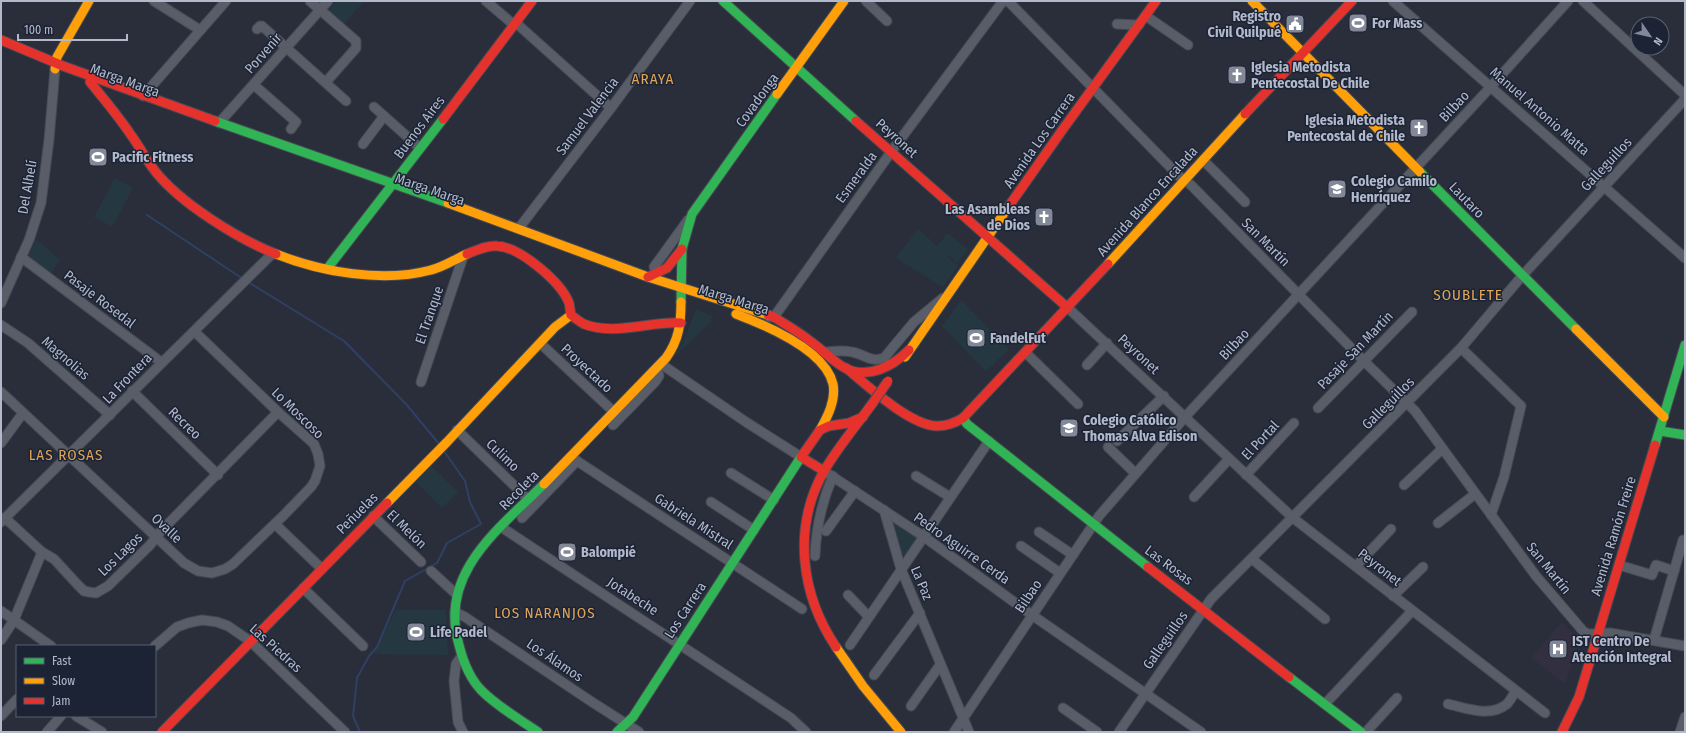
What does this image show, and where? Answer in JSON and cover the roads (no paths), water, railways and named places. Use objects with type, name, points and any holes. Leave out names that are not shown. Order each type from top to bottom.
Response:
[{"type":"main road","points":[[55,66],[62,48],[89,1]]},
{"type":"main road","name":"Buenos Aires","points":[[327,269],[392,186],[532,1]]},
{"type":"main road","name":"Peyronet","points":[[723,1],[1068,308]]},
{"type":"main road","name":"Covadonga","points":[[682,292],[682,249],[692,214],[798,68],[844,1]]},
{"type":"main road","name":"Avenida Los Carrera","points":[[901,732],[832,644],[821,625],[811,599],[803,557],[808,515],[816,490],[824,471],[864,417],[945,296],[1156,1]]},
{"type":"main road","name":"Lautaro","points":[[1252,1],[1522,276],[1664,417]]},
{"type":"main road","name":"Avenida Blanco Encalada","points":[[963,418],[1068,308],[1352,1]]},
{"type":"main road","name":"Marga Marga","points":[[1,40],[90,82],[333,172],[392,186],[519,228],[648,277],[682,292],[701,304]]},
{"type":"main road","name":"Marga Marga","points":[[1,46],[219,123],[682,292],[774,317],[826,352],[845,368],[897,406],[922,422],[942,426],[963,418]]},
{"type":"main road","points":[[90,82],[116,113],[158,175],[176,192],[225,226],[273,253],[327,269],[376,274],[414,273],[432,270],[478,249],[497,246],[508,248],[524,256],[554,283],[569,303],[571,315],[582,324],[595,328],[607,328],[669,321],[681,323]]},
{"type":"main road","points":[[648,277],[667,268],[682,249]]},
{"type":"main road","name":"Recoleta","points":[[538,732],[507,711],[480,689],[461,657],[455,612],[456,594],[467,567],[473,558],[501,527],[574,459],[614,412],[672,351],[681,323],[682,292]]},
{"type":"main road","name":"Marga Marga","points":[[712,307],[773,325],[845,368]]},
{"type":"main road","name":"Peñuelas","points":[[162,732],[447,442],[561,322],[571,315]]},
{"type":"main road","name":"Los Carrera","points":[[617,732],[633,717],[827,418],[833,397],[832,379],[827,370],[813,356],[790,340],[751,318]]},
{"type":"main road","name":"Avenida Ramón Freire","points":[[1562,732],[1579,697],[1685,345]]},
{"type":"main road","points":[[845,368],[864,372],[878,371],[897,362],[909,350]]},
{"type":"main road","points":[[820,430],[829,426],[849,423],[864,417]]},
{"type":"main road","name":"Las Rosas","points":[[963,418],[967,424],[1093,525],[1362,732]]},
{"type":"main road","points":[[1660,431],[1685,435]]},
{"type":"main road","points":[[801,457],[824,471]]},
{"type":"street","points":[[154,1],[200,30]]},
{"type":"street","points":[[143,96],[226,1]]},
{"type":"street","points":[[310,1],[356,41],[357,44],[356,48],[326,82]]},
{"type":"street","name":"Porvenir","points":[[219,123],[328,1]]},
{"type":"street","points":[[486,1],[515,24],[611,108]]},
{"type":"street","name":"Samuel Valencia","points":[[519,228],[611,108],[690,1]]},
{"type":"street","points":[[866,1],[887,21]]},
{"type":"street","name":"Esmeralda","points":[[774,317],[891,152],[1003,1]]},
{"type":"street","name":"San Martín","points":[[1008,1],[1415,411],[1536,576],[1583,631],[1588,634],[1610,633],[1685,646]]},
{"type":"street","name":"Manuel Antonio Matta","points":[[1393,1],[1685,258]]},
{"type":"street","name":"Bilbao","points":[[954,732],[1093,525],[1135,473],[1568,1]]},
{"type":"street","points":[[1584,1],[1685,95]]},
{"type":"street","points":[[1146,16],[1188,45]]},
{"type":"street","points":[[1117,24],[1139,25]]},
{"type":"street","points":[[257,29],[262,26],[346,101]]},
{"type":"street","name":"Del Alhelí","points":[[1,302],[37,218],[41,203],[49,140],[55,66]]},
{"type":"street","points":[[254,85],[296,122],[291,129]]},
{"type":"street","name":"Galleguillos","points":[[1119,732],[1211,599],[1461,348],[1522,276],[1685,99]]},
{"type":"street","points":[[374,107],[420,148]]},
{"type":"street","points":[[363,144],[384,116]]},
{"type":"street","points":[[1204,160],[1245,202]]},
{"type":"street","name":"Covadonga","points":[[654,267],[692,214]]},
{"type":"street","name":"La Frontera","points":[[3,520],[110,415],[161,362],[195,332],[273,253]]},
{"type":"street","name":"Pasaje Rosedal","points":[[21,257],[161,362]]},
{"type":"street","name":"El Tranque","points":[[421,382],[463,257]]},
{"type":"street","name":"Avenida Los Carrera","points":[[826,352],[855,352],[868,359],[876,360],[884,358],[914,322],[945,296]]},
{"type":"street","name":"Peyronet","points":[[1068,308],[1293,518],[1546,714]]},
{"type":"street","name":"Pasaje San Martín","points":[[1318,408],[1412,312]]},
{"type":"street","points":[[751,318],[774,317]]},
{"type":"street","name":"Magnolias","points":[[1,325],[28,343],[110,415]]},
{"type":"street","name":"Lo Moscoso","points":[[195,332],[278,412],[314,444],[318,454],[320,466],[315,481],[275,524]]},
{"type":"street","points":[[1087,365],[1107,343]]},
{"type":"street","name":"Proyectado","points":[[541,344],[614,412]]},
{"type":"street","points":[[1461,348],[1521,406],[1504,477],[1491,515]]},
{"type":"street","points":[[1026,353],[1078,404]]},
{"type":"street","points":[[659,366],[801,457]]},
{"type":"street","name":"Recoleta","points":[[613,425],[655,382],[659,376],[659,366]]},
{"type":"street","name":"Recreo","points":[[132,391],[218,475]]},
{"type":"street","name":"Ovalle","points":[[1,392],[156,538],[190,567],[204,573],[212,573],[225,569],[233,564],[275,524]]},
{"type":"street","points":[[1117,441],[1164,396]]},
{"type":"street","name":"Los Lagos","points":[[3,520],[42,552],[54,559],[84,590],[96,592],[108,586],[150,545],[161,530],[218,475],[278,412]]},
{"type":"street","points":[[1,443],[23,413]]},
{"type":"street","name":"El Portal","points":[[1246,475],[1294,423]]},
{"type":"street","name":"Culimo","points":[[457,430],[529,500]]},
{"type":"street","points":[[850,645],[989,441]]},
{"type":"street","points":[[1108,447],[1135,473]]},
{"type":"street","points":[[1404,484],[1442,448]]},
{"type":"street","name":"Recoleta","points":[[522,518],[574,459]]},
{"type":"street","name":"Gabriela Mistral","points":[[574,459],[802,609]]},
{"type":"street","points":[[1194,497],[1229,459]]},
{"type":"street","name":"Pedro Aguirre Cerda","points":[[824,471],[923,536],[1032,615],[1201,732]]},
{"type":"street","points":[[731,473],[773,502]]},
{"type":"street","points":[[814,556],[815,537],[818,522],[833,476]]},
{"type":"street","points":[[916,476],[950,497]]},
{"type":"street","points":[[826,531],[855,491]]},
{"type":"street","points":[[751,492],[773,502]]},
{"type":"street","points":[[1438,523],[1475,494]]},
{"type":"street","points":[[711,502],[754,530]]},
{"type":"street","name":"La Paz","points":[[884,510],[901,570],[969,732]]},
{"type":"street","name":"El Melón","points":[[374,516],[421,562]]},
{"type":"street","points":[[275,524],[322,569]]},
{"type":"street","name":"Jotabeche","points":[[501,527],[680,644],[800,730]]},
{"type":"street","points":[[1356,566],[1391,529]]},
{"type":"street","points":[[1040,532],[1073,555]]},
{"type":"street","points":[[1654,640],[1683,540]]},
{"type":"street","points":[[1021,546],[1060,573]]},
{"type":"street","points":[[1,640],[14,620],[42,552]]},
{"type":"street","points":[[1252,559],[1325,619]]},
{"type":"street","points":[[1619,565],[1652,575],[1656,565],[1674,571]]},
{"type":"street","points":[[1393,596],[1423,567]]},
{"type":"street","points":[[431,571],[456,594]]},
{"type":"street","points":[[303,588],[363,646]]},
{"type":"street","points":[[848,595],[869,617]]},
{"type":"street","points":[[1,611],[50,645]]},
{"type":"street","points":[[1325,704],[1412,611]]},
{"type":"street","name":"Los Álamos","points":[[455,612],[465,616],[639,732]]},
{"type":"street","points":[[874,675],[920,613]]},
{"type":"street","name":"Las Piedras","points":[[156,645],[177,626],[202,620],[217,622],[228,626],[250,641],[345,732]]},
{"type":"street","name":"Recoleta","points":[[461,657],[456,664],[454,681],[458,722],[464,732]]},
{"type":"street","points":[[911,706],[940,665]]},
{"type":"street","points":[[1448,704],[1482,712],[1493,710],[1506,704],[1516,691]]},
{"type":"street","points":[[1366,732],[1397,698]]},
{"type":"street","points":[[1,716],[16,700]]},
{"type":"street","points":[[1063,708],[1097,732]]},
{"type":"street","points":[[1680,732],[1685,716]]},
{"type":"street","points":[[47,732],[60,717]]},
{"type":"street","points":[[78,717],[102,732]]},
{"type":"waterway","points":[[147,215],[243,279]]},
{"type":"waterway","points":[[248,282],[344,341],[406,404],[440,445]]},
{"type":"waterway","points":[[362,732],[360,732],[353,716],[357,678],[369,656],[377,647],[405,581],[437,563],[447,543],[481,524],[470,502],[465,481],[444,451]]},
{"type":"place","name":"For Mass","points":[[1358,23]]},
{"type":"place","name":"Registro Civil Quilpué","points":[[1295,24]]},
{"type":"place","name":"Iglesia Metodista Pentecostal De Chile","points":[[1237,75]]},
{"type":"place","name":"Iglesia Metodista Pentecostal de Chile","points":[[1419,128]]},
{"type":"place","name":"Pacific Fitness","points":[[98,157]]},
{"type":"place","name":"Colegio Camilo Henríquez","points":[[1337,189]]},
{"type":"place","name":"Las Asambleas de Dios","points":[[1044,217]]},
{"type":"place","name":"FandelFut","points":[[976,338]]},
{"type":"place","name":"Colegio Católico Thomas Alva Edison","points":[[1069,428]]},
{"type":"place","name":"Balompié","points":[[567,552]]},
{"type":"place","name":"Life Padel","points":[[416,632]]},
{"type":"place","name":"IST Centro De Atención Integral","points":[[1558,649]]},
{"type":"district","name":"ARAYA","points":[[653,79]]},
{"type":"district","name":"SOUBLETE","points":[[1468,295]]},
{"type":"district","name":"LAS ROSAS","points":[[66,455]]},
{"type":"district","name":"LOS NARANJOS","points":[[545,613]]}]
